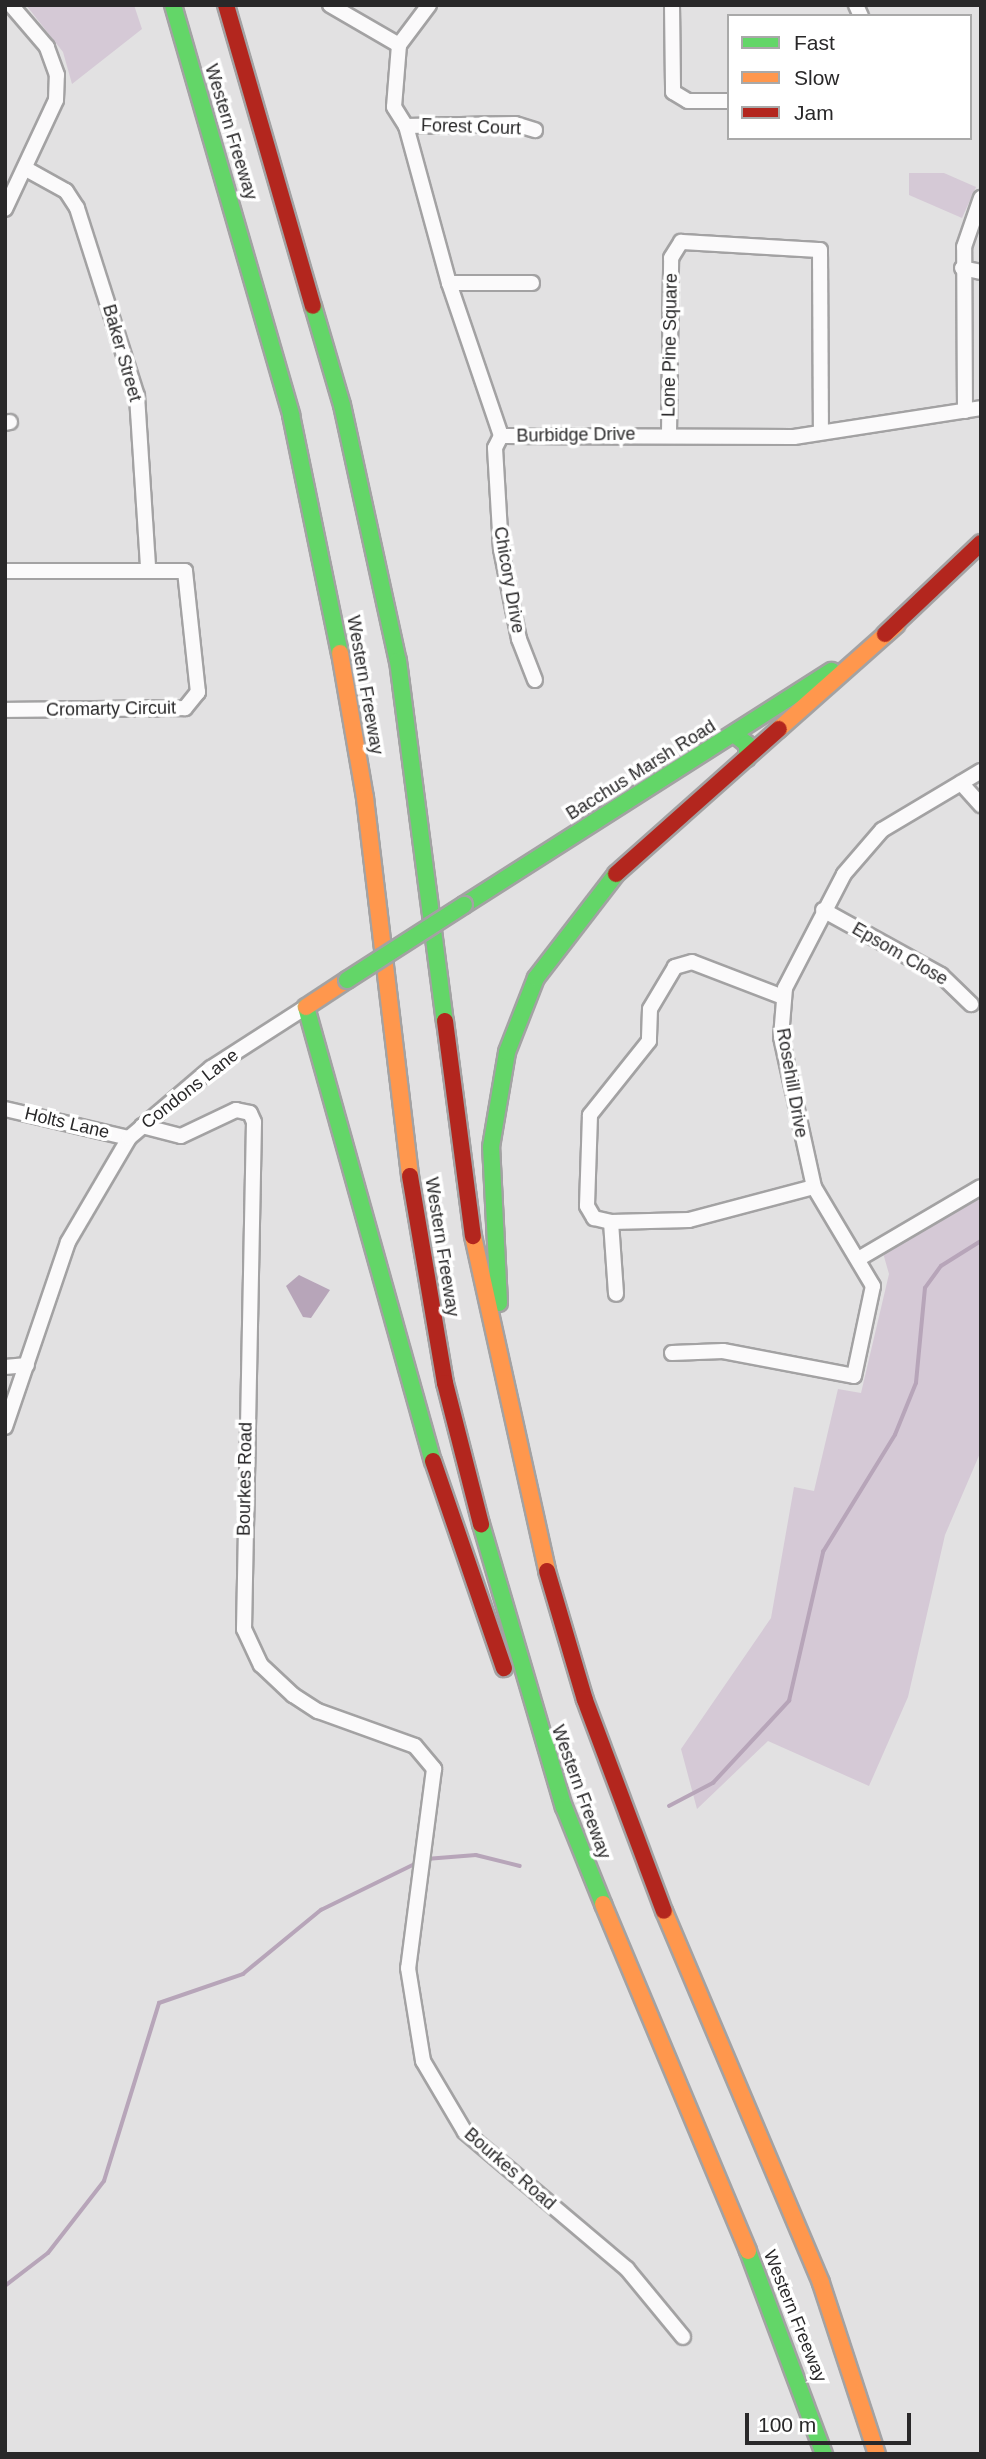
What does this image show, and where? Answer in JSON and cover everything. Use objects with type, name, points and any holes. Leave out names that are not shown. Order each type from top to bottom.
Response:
[{"type":"main road","name":"Western Freeway","points":[[173,5],[291,415],[365,798],[413,1201],[445,1383],[502,1609],[564,1807],[705,2156],[766,2290],[824,2454]]},
{"type":"main road","name":"Western Freeway","points":[[226,5],[331,364],[398,661],[474,1245],[528,1504],[581,1687],[635,1842],[821,2283],[877,2454]]},
{"type":"main road","name":"Bacchus Marsh Road","points":[[306,1007],[734,734],[896,625],[981,543]]},
{"type":"main road","points":[[528,1504],[499,1307],[490,1177],[513,1030],[536,978],[585,906],[896,625]]},
{"type":"main road","points":[[734,734],[747,744],[747,758]]},
{"type":"main road","points":[[306,1007],[455,1533],[520,1712],[564,1807]]},
{"type":"street","points":[[5,209],[28,170],[56,100],[57,75],[47,47],[11,5]]},
{"type":"street","points":[[330,5],[399,45],[429,5]]},
{"type":"street","points":[[672,5],[673,92],[688,101],[727,101]]},
{"type":"street","name":"Burbidge Drive","points":[[399,45],[394,107],[407,126],[449,284],[501,436],[669,434],[794,437],[821,428],[843,433],[981,408]]},
{"type":"street","name":"Forest Court","points":[[407,126],[515,124],[535,130]]},
{"type":"street","name":"Baker Street","points":[[28,170],[66,191],[77,208],[137,396],[148,566]]},
{"type":"street","points":[[965,411],[962,268],[968,225],[981,198]]},
{"type":"street","name":"Lone Pine Square","points":[[669,434],[671,258],[681,243],[820,250],[821,428]]},
{"type":"street","points":[[962,268],[981,272]]},
{"type":"street","points":[[449,284],[532,283]]},
{"type":"street","name":"Chicory Drive","points":[[501,436],[495,448],[500,549],[519,639],[535,680]]},
{"type":"street","name":"Cromarty Circuit","points":[[5,570],[148,566],[175,568],[191,579],[195,702],[185,708],[5,710]]},
{"type":"street","name":"Rosehill Drive","points":[[671,1353],[723,1351],[854,1376],[873,1304],[860,1258],[814,1187],[781,1037],[783,997],[823,910],[882,830],[981,771]]},
{"type":"street","points":[[961,783],[981,805]]},
{"type":"street","name":"Epsom Close","points":[[823,910],[942,975],[971,1004]]},
{"type":"street","points":[[783,997],[692,962],[675,967],[650,1009],[649,1041],[590,1115],[587,1206],[594,1219],[611,1222],[689,1220],[814,1187]]},
{"type":"street","name":"Condons Lane","points":[[5,1427],[68,1242],[129,1138],[211,1068],[306,1007]]},
{"type":"street","name":"Holts Lane","points":[[5,1108],[129,1138]]},
{"type":"street","name":"Bourkes Road","points":[[142,1126],[181,1136],[236,1110],[250,1113],[254,1122],[244,1629],[261,1665],[293,1695],[318,1711],[415,1746],[430,1760],[435,1793],[421,1854],[409,1927],[410,2006],[434,2086],[483,2150],[628,2269],[683,2337]]},
{"type":"street","points":[[860,1258],[981,1187]]},
{"type":"street","points":[[611,1222],[615,1294]]},
{"type":"street","points":[[5,1367],[27,1365]]},
{"type":"shaded area","points":[[26,5],[134,5],[142,29],[72,84],[63,52]]},
{"type":"shaded area","points":[[909,173],[944,173],[976,187],[962,218],[909,195]]},
{"type":"shaded area","points":[[981,1198],[981,1451],[945,1535],[908,1697],[869,1786],[768,1741],[697,1809],[681,1749],[771,1618],[794,1487],[814,1491],[838,1389],[861,1393],[889,1274],[883,1253]]},
{"type":"shaded area","points":[[299,1275],[330,1290],[311,1318],[303,1317],[286,1286]]},
{"type":"waterway","points":[[669,1806],[713,1783],[789,1701],[823,1552],[895,1435],[916,1383],[925,1288],[941,1266],[981,1241]]},
{"type":"waterway","points":[[426,1859],[476,1855],[520,1866]]},
{"type":"waterway","points":[[5,2286],[48,2253],[104,2181],[159,2003],[243,1974],[321,1910],[419,1862]]},
{"type":"traffic: fast","points":[[173,5],[291,415],[340,653]]},
{"type":"traffic: fast","points":[[313,306],[342,405],[398,661],[445,1021]]},
{"type":"traffic: fast","points":[[464,905],[832,671]]},
{"type":"traffic: fast","points":[[734,734],[747,744],[747,758]]},
{"type":"traffic: fast","points":[[499,1303],[491,1147],[507,1052],[536,978],[616,874]]},
{"type":"traffic: fast","points":[[347,980],[464,905]]},
{"type":"traffic: fast","points":[[306,1007],[433,1461]]},
{"type":"traffic: fast","points":[[481,1524],[564,1807],[603,1904]]},
{"type":"traffic: fast","points":[[748,2251],[824,2454]]},
{"type":"traffic: slow","points":[[779,729],[896,625]]},
{"type":"traffic: slow","points":[[340,653],[365,798],[410,1176]]},
{"type":"traffic: slow","points":[[306,1007],[347,980]]},
{"type":"traffic: slow","points":[[473,1236],[547,1571]]},
{"type":"traffic: slow","points":[[603,1904],[748,2251]]},
{"type":"traffic: slow","points":[[664,1911],[821,2283],[877,2454]]},
{"type":"traffic: jam","points":[[226,5],[313,306]]},
{"type":"traffic: jam","points":[[885,634],[981,543]]},
{"type":"traffic: jam","points":[[616,874],[779,729]]},
{"type":"traffic: jam","points":[[445,1021],[473,1236]]},
{"type":"traffic: jam","points":[[410,1176],[445,1383],[481,1524]]},
{"type":"traffic: jam","points":[[433,1461],[504,1668]]},
{"type":"traffic: jam","points":[[547,1571],[585,1700],[664,1911]]}]
